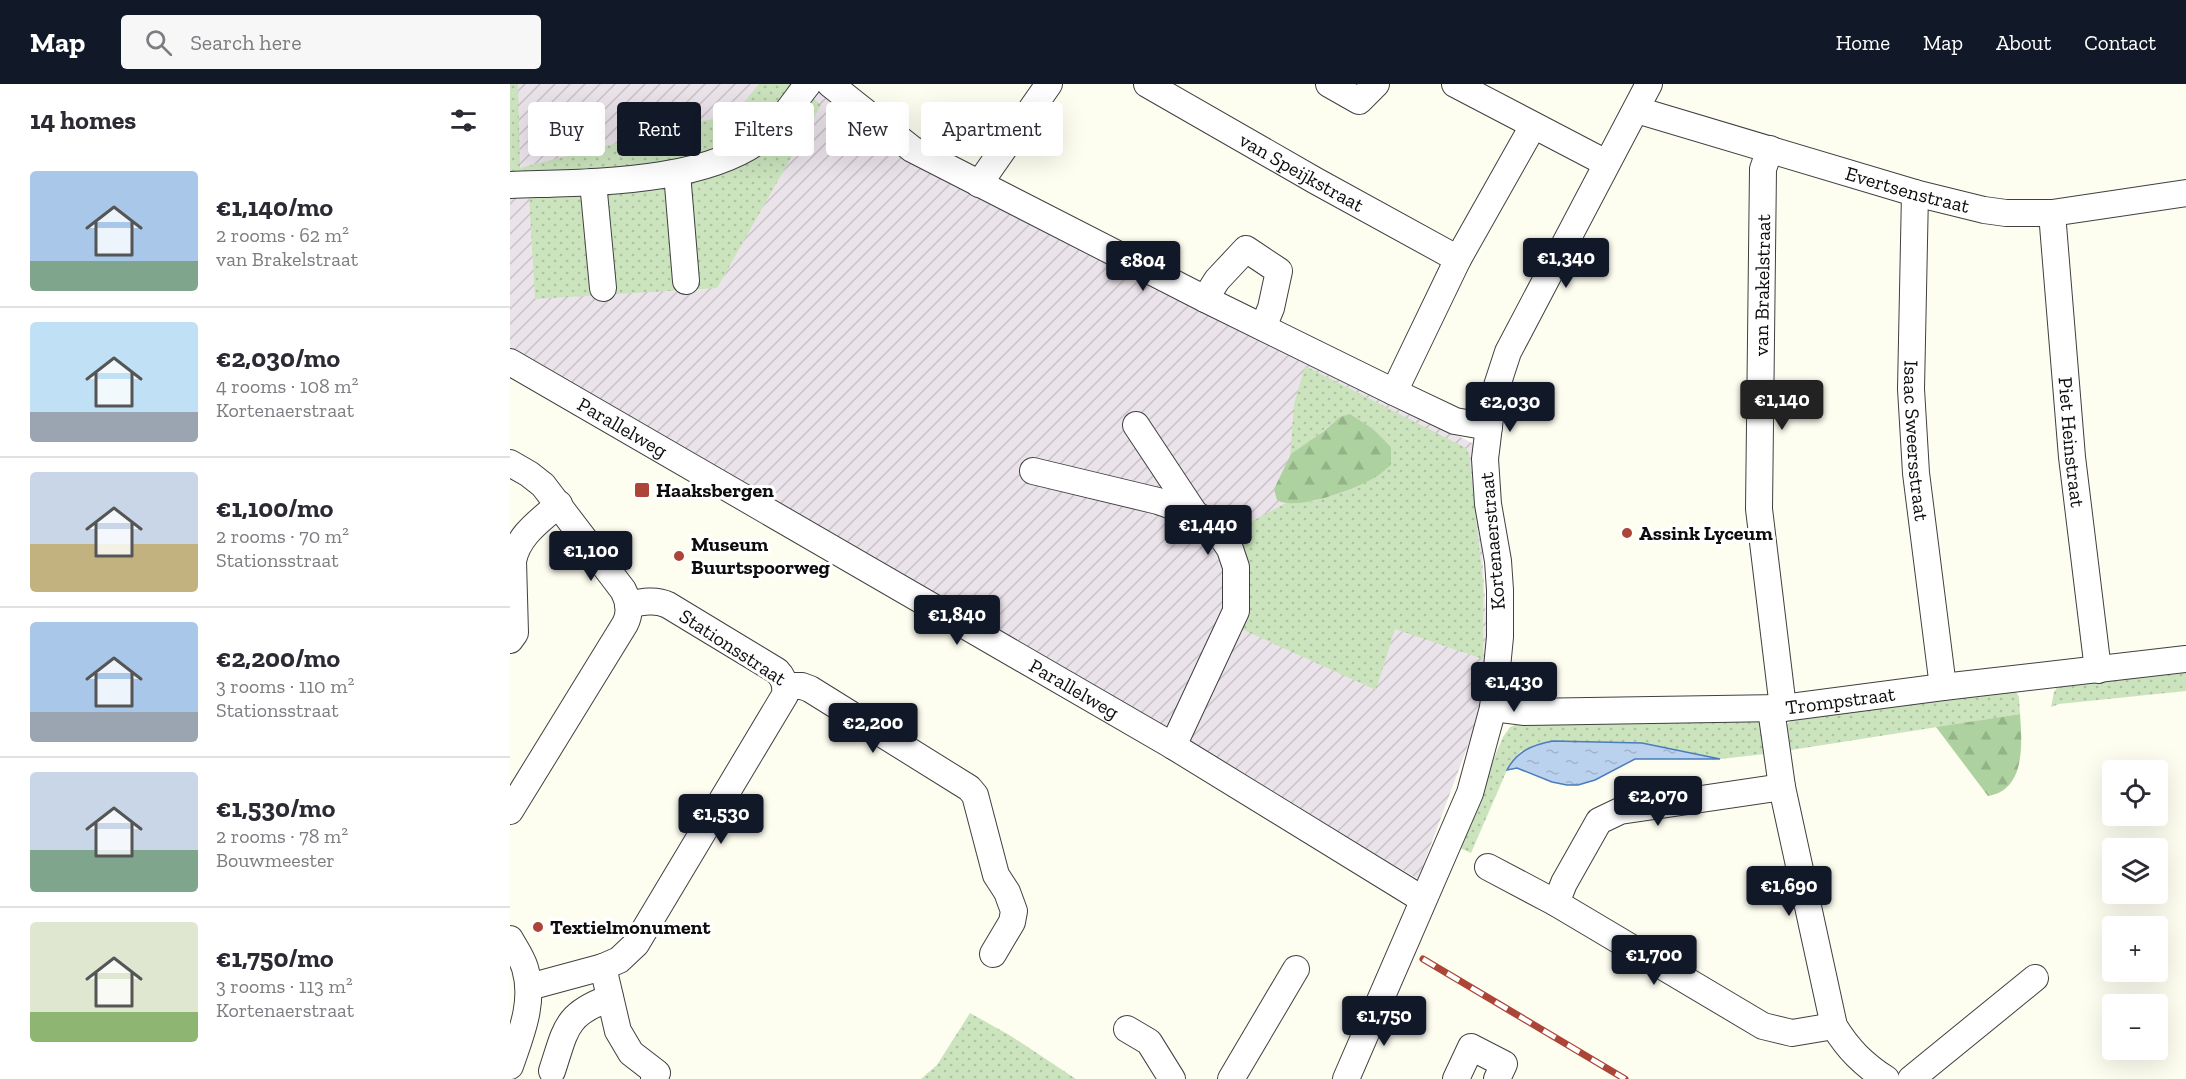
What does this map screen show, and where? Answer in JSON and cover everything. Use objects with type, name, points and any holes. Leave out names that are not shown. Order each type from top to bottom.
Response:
[{"type":"street","points":[[510,184],[594,182],[676,173],[724,159],[735,155],[767,134],[808,84]]},
{"type":"street","points":[[830,84],[912,149],[979,184],[1394,392],[1455,421],[1489,427]]},
{"type":"street","points":[[979,184],[1049,84]]},
{"type":"street","name":"van Speijkstraat","points":[[1148,84],[1458,260]]},
{"type":"street","points":[[1329,84],[1359,101],[1376,84]]},
{"type":"street","points":[[1455,84],[1606,163]]},
{"type":"street","name":"Kortenaerstraat","points":[[1346,1079],[1470,793],[1493,708],[1500,637],[1500,590],[1485,459],[1492,401],[1508,352],[1649,84]]},
{"type":"street","name":"Evertsenstraat","points":[[1637,110],[1915,193],[1995,212],[2052,213],[2186,193]]},
{"type":"street","points":[[1394,392],[1458,260],[1533,126]]},
{"type":"street","name":"van Brakelstraat","points":[[1770,149],[1763,169],[1759,509],[1782,787],[1834,1026]]},
{"type":"street","points":[[676,173],[686,280]]},
{"type":"street","points":[[594,182],[603,288]]},
{"type":"street","name":"Isaac Sweersstraat","points":[[1915,193],[1911,389],[1913,425],[1916,472],[1943,687]]},
{"type":"street","name":"Piet Heinstraat","points":[[2052,213],[2072,457],[2098,670]]},
{"type":"street","points":[[1205,299],[1217,280],[1246,249],[1279,271],[1271,308],[1263,327]]},
{"type":"street","name":"Parallelweg","points":[[510,362],[1173,746],[1422,900]]},
{"type":"street","points":[[1136,425],[1195,514]]},
{"type":"street","points":[[510,463],[536,478],[559,504],[623,590],[628,605],[628,617],[625,624],[510,812]]},
{"type":"street","points":[[1033,471],[1158,501],[1195,514],[1214,525],[1230,549],[1236,567],[1236,611],[1173,746]]},
{"type":"street","points":[[510,640],[515,633],[513,561],[516,537],[559,504]]},
{"type":"street","name":"Stationsstraat","points":[[628,605],[650,602],[669,605],[777,671],[786,686],[802,686],[810,689],[969,788],[975,795],[996,875],[1007,892],[1014,911],[1012,922],[993,954]]},
{"type":"street","name":"Trompstraat","points":[[1493,708],[1525,712],[1777,709],[2186,659]]},
{"type":"street","points":[[529,987],[603,967],[619,960],[636,944],[785,695],[786,686]]},
{"type":"street","points":[[1556,903],[1564,883],[1599,821],[1620,811],[1782,787]]},
{"type":"street","points":[[1488,867],[1556,903],[1763,1026],[1792,1033],[1834,1026],[1846,1046],[1864,1065],[1886,1079]]},
{"type":"street","points":[[510,939],[525,966],[529,987],[527,1017],[510,1066]]},
{"type":"street","points":[[603,967],[618,1031],[631,1053],[657,1073],[654,1079]]},
{"type":"street","points":[[1233,1079],[1296,969]]},
{"type":"street","points":[[1911,1079],[2035,978]]},
{"type":"street","points":[[552,1071],[568,1026],[577,1014],[610,998]]},
{"type":"street","points":[[1127,1029],[1149,1042],[1172,1079]]},
{"type":"street","points":[[1456,1079],[1471,1047],[1504,1064],[1497,1079]]},
{"type":"shaded area","points":[[510,84],[819,84],[842,102],[826,102],[826,156],[909,156],[1476,445],[1490,686],[1418,879],[510,350]]},
{"type":"green space","points":[[510,84],[518,84],[520,168],[567,156],[605,156],[605,146],[617,143],[617,156],[701,156],[701,122],[713,119],[713,156],[792,156],[717,288],[535,299],[529,195],[510,196]]},
{"type":"green space","points":[[759,84],[796,84],[821,105],[814,117],[814,102],[744,102]]},
{"type":"green space","points":[[1305,366],[1466,448],[1469,454],[1483,583],[1483,659],[1395,629],[1376,690],[1237,627],[1243,596],[1242,529],[1240,528],[1286,503],[1315,501],[1378,476],[1391,447],[1373,429],[1350,414],[1335,421],[1290,457],[1294,404]]},
{"type":"green space","points":[[1350,414],[1373,429],[1391,447],[1391,464],[1368,481],[1327,497],[1298,503],[1277,500],[1274,489],[1291,454],[1340,417]]},
{"type":"green space","points":[[2186,663],[2186,691],[2059,704],[2051,707],[2054,692],[2062,680]]},
{"type":"green space","points":[[2013,686],[2019,697],[2020,714],[1791,750],[1787,725],[1793,717]]},
{"type":"green space","points":[[2020,714],[2021,751],[2015,775],[2009,785],[2000,792],[1988,796],[1936,727]]},
{"type":"green space","points":[[1761,717],[1774,753],[1720,759],[1642,743],[1521,751],[1507,770],[1471,853],[1456,846],[1503,737],[1510,727],[1522,722]]},
{"type":"green space","points":[[970,1013],[1011,1036],[1076,1079],[921,1079],[937,1065]]},
{"type":"water","points":[[1553,741],[1642,743],[1720,759],[1635,759],[1595,780],[1578,785],[1552,782],[1517,768],[1507,770],[1515,758],[1526,750]]},
{"type":"railway","points":[[1423,959],[1625,1079]]},
{"type":"place","name":"Haaksbergen","points":[[642,490]]},
{"type":"place","name":"Assink Lyceum","points":[[1627,533]]},
{"type":"place","name":"Museum Buurtspoorweg","points":[[679,556]]},
{"type":"place","name":"Textielmonument","points":[[538,927]]}]
